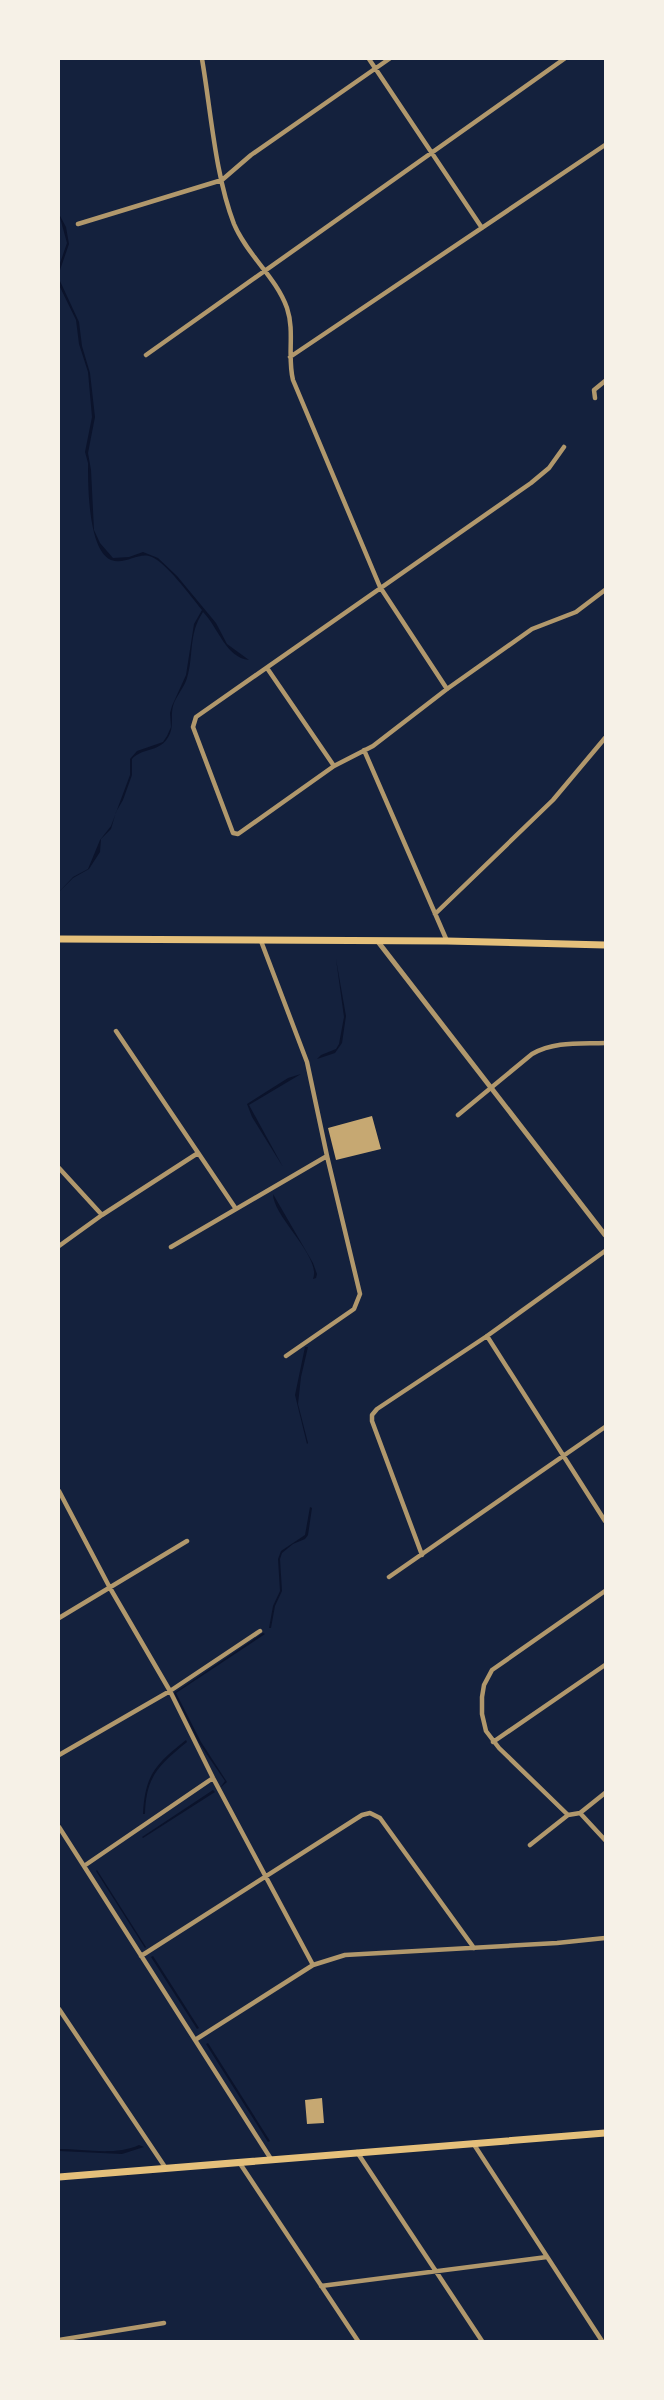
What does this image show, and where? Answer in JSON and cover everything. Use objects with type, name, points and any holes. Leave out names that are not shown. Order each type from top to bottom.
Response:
[{"type":"main road","points":[[59,939],[379,943],[447,941],[605,945]]},
{"type":"main road","points":[[59,2176],[605,2133]]},
{"type":"street","points":[[202,59],[222,180],[235,225],[286,307],[291,325],[290,357],[293,380],[380,587],[447,689]]},
{"type":"street","points":[[369,59],[482,228]]},
{"type":"street","points":[[78,224],[222,180],[251,155],[390,59]]},
{"type":"street","points":[[146,355],[430,152],[564,59]]},
{"type":"street","points":[[290,357],[605,145]]},
{"type":"street","points":[[594,398],[594,390],[605,381]]},
{"type":"street","points":[[564,447],[549,468],[531,483],[196,717],[192,727],[234,834],[279,807],[334,766],[374,746],[447,689],[532,629],[576,612],[605,590]]},
{"type":"street","points":[[267,668],[334,766]]},
{"type":"street","points":[[436,914],[553,800],[605,738]]},
{"type":"street","points":[[364,750],[447,941]]},
{"type":"street","points":[[261,941],[307,1062],[360,1294],[354,1309],[286,1356]]},
{"type":"street","points":[[379,943],[605,1235]]},
{"type":"street","points":[[116,1031],[236,1209]]},
{"type":"street","points":[[458,1115],[532,1054],[544,1047],[557,1044],[605,1043]]},
{"type":"street","points":[[59,1246],[102,1215],[198,1153]]},
{"type":"street","points":[[171,1247],[327,1156]]},
{"type":"street","points":[[59,1168],[102,1215]]},
{"type":"street","points":[[422,1555],[372,1421],[372,1415],[376,1409],[487,1336],[605,1251]]},
{"type":"street","points":[[487,1336],[605,1521]]},
{"type":"street","points":[[389,1577],[605,1427]]},
{"type":"street","points":[[59,1491],[110,1588],[170,1691],[213,1778],[313,1965]]},
{"type":"street","points":[[59,1618],[187,1541]]},
{"type":"street","points":[[568,1815],[493,1742],[486,1732],[482,1714],[482,1698],[488,1676],[492,1670],[605,1591]]},
{"type":"street","points":[[59,1755],[170,1691],[260,1631]]},
{"type":"street","points":[[493,1742],[605,1665]]},
{"type":"street","points":[[84,1866],[213,1778]]},
{"type":"street","points":[[530,1844],[568,1815],[580,1812],[605,1794]]},
{"type":"street","points":[[580,1812],[605,1840]]},
{"type":"street","points":[[141,1956],[362,1815],[370,1813],[380,1818],[474,1948]]},
{"type":"street","points":[[60,1830],[271,2159]]},
{"type":"street","points":[[195,2040],[313,1965],[345,1955],[605,1938]]},
{"type":"street","points":[[59,2009],[165,2167]]},
{"type":"street","points":[[473,2143],[602,2341]]},
{"type":"street","points":[[357,2152],[482,2341]]},
{"type":"street","points":[[239,2162],[358,2341]]},
{"type":"street","points":[[321,2286],[547,2257]]},
{"type":"street","points":[[59,2340],[164,2322]]},
{"type":"water","points":[[59,214],[66,227],[69,244],[59,273],[59,266],[67,243]]},
{"type":"water","points":[[59,273],[60,281],[79,322],[82,346],[90,373],[95,417],[88,453],[91,470],[94,530],[100,543],[113,558],[129,557],[143,552],[158,558],[177,576],[216,623],[227,644],[249,660],[234,654],[228,648],[203,612],[195,628],[187,678],[173,706],[172,727],[169,735],[167,739],[159,746],[140,753],[132,759],[132,775],[117,811],[130,775],[130,759],[137,751],[163,742],[171,727],[170,713],[186,675],[194,624],[202,610],[170,571],[155,559],[149,556],[140,556],[121,561],[111,560],[103,554],[98,544],[94,531],[91,516],[88,463],[85,452],[92,417],[88,372],[79,344],[76,320],[59,285]]},
{"type":"water","points":[[115,815],[111,829],[101,839],[100,852],[89,869],[73,878],[59,892],[73,877],[88,869],[100,840],[111,826]]},
{"type":"water","points":[[336,959],[346,1016],[342,1043],[335,1053],[317,1059],[321,1055],[336,1049],[339,1044],[344,1017]]},
{"type":"water","points":[[301,1074],[249,1105],[283,1167],[252,1117],[247,1104],[288,1078]]},
{"type":"water","points":[[273,1194],[313,1263],[317,1274],[316,1278],[313,1279],[314,1270],[311,1260],[281,1214]]},
{"type":"water","points":[[305,1347],[308,1347],[301,1377],[298,1404],[307,1444],[295,1395]]},
{"type":"water","points":[[310,1507],[312,1508],[308,1535],[305,1539],[293,1544],[282,1553],[280,1559],[282,1591],[275,1606],[271,1628],[269,1628],[273,1606],[280,1591],[278,1559],[281,1551],[305,1535]]},
{"type":"water","points":[[263,1633],[265,1634],[176,1693],[201,1742],[227,1782],[220,1788],[225,1781],[199,1743],[174,1693]]},
{"type":"water","points":[[186,1740],[187,1742],[156,1772],[148,1790],[145,1814],[143,1814],[146,1789],[154,1771],[167,1756]]},
{"type":"water","points":[[213,1790],[215,1792],[142,1837]]},
{"type":"water","points":[[96,1871],[146,1947],[145,1948]]},
{"type":"water","points":[[153,1956],[199,2028],[197,2029],[151,1957]]},
{"type":"water","points":[[208,2043],[270,2141],[268,2142],[206,2044]]},
{"type":"water","points":[[139,2145],[144,2147],[122,2154],[59,2151],[59,2149],[110,2151]]},
{"type":"building","points":[[372,1116],[381,1149],[336,1160],[328,1128]]},
{"type":"building","points":[[322,2098],[324,2123],[307,2124],[305,2100]]}]
